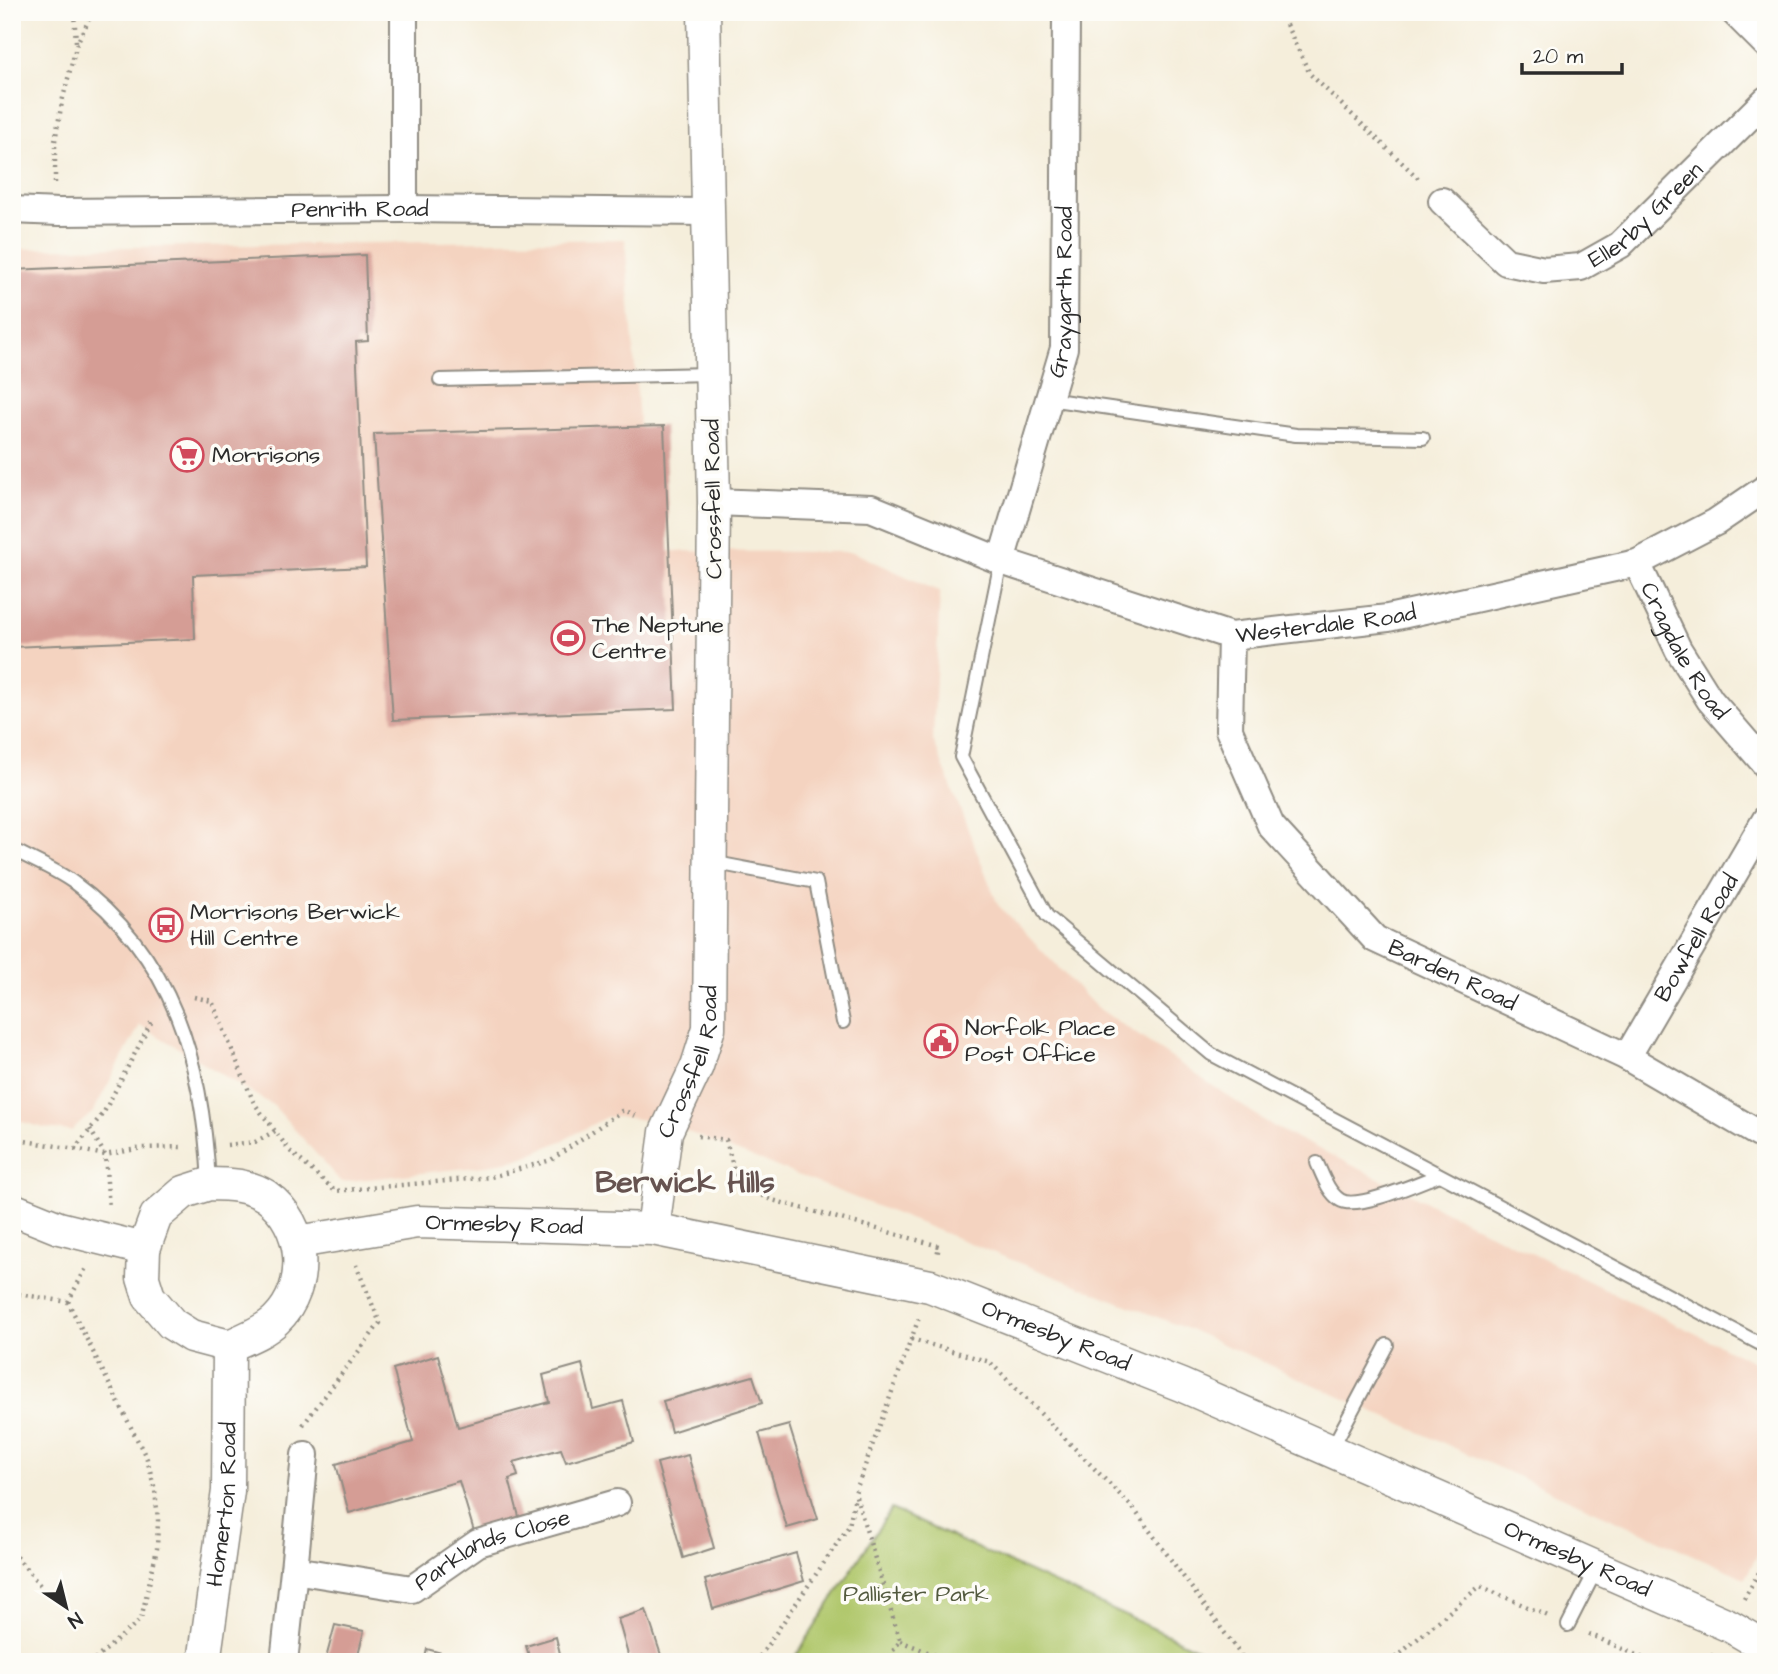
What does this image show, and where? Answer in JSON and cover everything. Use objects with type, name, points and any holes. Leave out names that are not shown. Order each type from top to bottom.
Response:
[{"type":"street","points":[[404,12],[404,209]]},
{"type":"street","name":"Crossfell Road","points":[[653,1229],[666,1132],[697,1066],[709,1028],[714,502],[704,12]]},
{"type":"street","name":"Graygarth Road","points":[[1001,561],[1064,348],[1066,12]]},
{"type":"street","points":[[1734,12],[1766,44]]},
{"type":"street","name":"Ellerby Green","points":[[1442,201],[1506,262],[1544,271],[1581,267],[1620,245],[1766,100]]},
{"type":"street","name":"Penrith Road","points":[[12,210],[59,212],[404,209],[706,212]]},
{"type":"street","name":"Westerdale Road","points":[[714,502],[871,508],[1001,561],[1231,636],[1388,618],[1637,563],[1716,522],[1766,488]]},
{"type":"street","name":"Cragdale Road","points":[[1637,563],[1678,649],[1710,700],[1766,765]]},
{"type":"street","name":"Barden Road","points":[[1231,636],[1229,730],[1271,826],[1375,939],[1628,1058],[1766,1138]]},
{"type":"street","name":"Bowfell Road","points":[[1628,1058],[1766,819]]},
{"type":"street","points":[[209,1184],[236,1184],[266,1196],[285,1214],[298,1242],[300,1277],[289,1304],[275,1321],[229,1346],[191,1336],[172,1324],[149,1297],[143,1278],[145,1249],[156,1216],[184,1192],[209,1184]]},
{"type":"street","points":[[12,1209],[59,1228],[145,1249]]},
{"type":"street","name":"Ormesby Road","points":[[298,1242],[417,1222],[653,1229],[930,1286],[1181,1385],[1730,1626],[1766,1647]]},
{"type":"street","name":"Homerton Road","points":[[204,1662],[228,1491],[229,1346]]},
{"type":"street","points":[[284,1662],[305,1455]]},
{"type":"street","name":"Parklands Close","points":[[294,1570],[412,1588],[478,1543],[617,1503]]},
{"type":"lane","points":[[440,380],[711,374]]},
{"type":"lane","points":[[1048,399],[1296,435],[1423,438]]},
{"type":"lane","points":[[1001,561],[961,757],[1047,916],[1211,1054],[1766,1348]]},
{"type":"lane","points":[[12,849],[72,881],[96,902],[140,947],[168,991],[178,1015],[200,1090],[209,1184]]},
{"type":"lane","points":[[711,862],[816,882],[842,1022]]},
{"type":"lane","points":[[1317,1163],[1330,1191],[1342,1201],[1351,1203],[1439,1175]]},
{"type":"lane","points":[[1331,1451],[1387,1345]]},
{"type":"lane","points":[[1568,1625],[1598,1568]]},
{"type":"path","points":[[74,12],[76,43]]},
{"type":"path","points":[[59,212],[55,181],[55,142],[76,43],[93,12]]},
{"type":"path","points":[[1280,12],[1310,74],[1442,201]]},
{"type":"path","points":[[75,1149],[104,1112],[168,991],[212,1001],[254,1103],[290,1151],[335,1191],[346,1234],[380,1323],[298,1431],[305,1455]]},
{"type":"path","points":[[335,1191],[491,1177],[551,1160],[623,1110],[666,1132],[726,1140],[735,1174],[765,1198],[939,1246],[930,1286],[855,1493],[849,1526],[756,1662]]},
{"type":"path","points":[[12,1139],[106,1155],[142,1148],[207,1147],[255,1142],[275,1131]]},
{"type":"path","points":[[12,1293],[68,1302],[147,1459],[155,1490],[157,1549],[141,1619],[92,1662]]},
{"type":"path","points":[[911,1339],[990,1362],[1133,1508],[1246,1662]]},
{"type":"path","points":[[855,1493],[900,1641]]},
{"type":"path","points":[[12,1551],[43,1589]]},
{"type":"path","points":[[1390,1662],[1480,1587],[1652,1662]]},
{"type":"path","points":[[885,1662],[900,1641]]},
{"type":"path","points":[[900,1641],[953,1662]]},
{"type":"shaded area","points":[[625,239],[649,551],[853,552],[940,592],[933,740],[998,905],[1095,1006],[1272,1126],[1766,1368],[1766,1540],[1745,1578],[1200,1334],[668,1124],[606,1117],[564,1140],[524,1157],[484,1166],[341,1182],[274,1106],[140,1025],[93,1112],[71,1131],[44,1128],[12,1119],[12,249]]},
{"type":"green space","name":"Pallister Park","points":[[891,1509],[1227,1662],[792,1662]]},
{"type":"building","name":"Morrisons","points":[[365,255],[368,341],[356,342],[366,567],[193,575],[195,639],[12,647],[12,270]]},
{"type":"building","points":[[664,426],[676,709],[393,720],[374,434]]},
{"type":"building","points":[[438,1355],[458,1427],[549,1402],[543,1375],[582,1364],[593,1409],[623,1401],[634,1442],[566,1462],[561,1449],[514,1462],[518,1476],[509,1479],[521,1524],[476,1538],[459,1481],[349,1513],[336,1464],[413,1442],[393,1369]]},
{"type":"building","points":[[753,1376],[762,1403],[671,1432],[663,1401]]},
{"type":"building","points":[[789,1425],[818,1519],[787,1528],[759,1433]]},
{"type":"building","points":[[688,1455],[714,1548],[683,1558],[657,1463]]},
{"type":"building","points":[[796,1553],[804,1581],[713,1609],[705,1580]]},
{"type":"building","points":[[646,1610],[663,1662],[630,1662],[618,1619]]},
{"type":"building","points":[[335,1625],[364,1631],[356,1662],[325,1662]]},
{"type":"building","points":[[556,1637],[562,1662],[531,1662],[526,1646]]},
{"type":"building","points":[[427,1649],[456,1657],[455,1662],[424,1662]]},
{"type":"place","name":"Morrisons","points":[[187,455]]},
{"type":"place","name":"The Neptune Centre","points":[[568,638]]},
{"type":"place","name":"Morrisons Berwick Hill Centre","points":[[166,925]]},
{"type":"place","name":"Norfolk Place Post Office","points":[[941,1041]]},
{"type":"district","name":"Berwick Hills","points":[[685,1183]]}]
